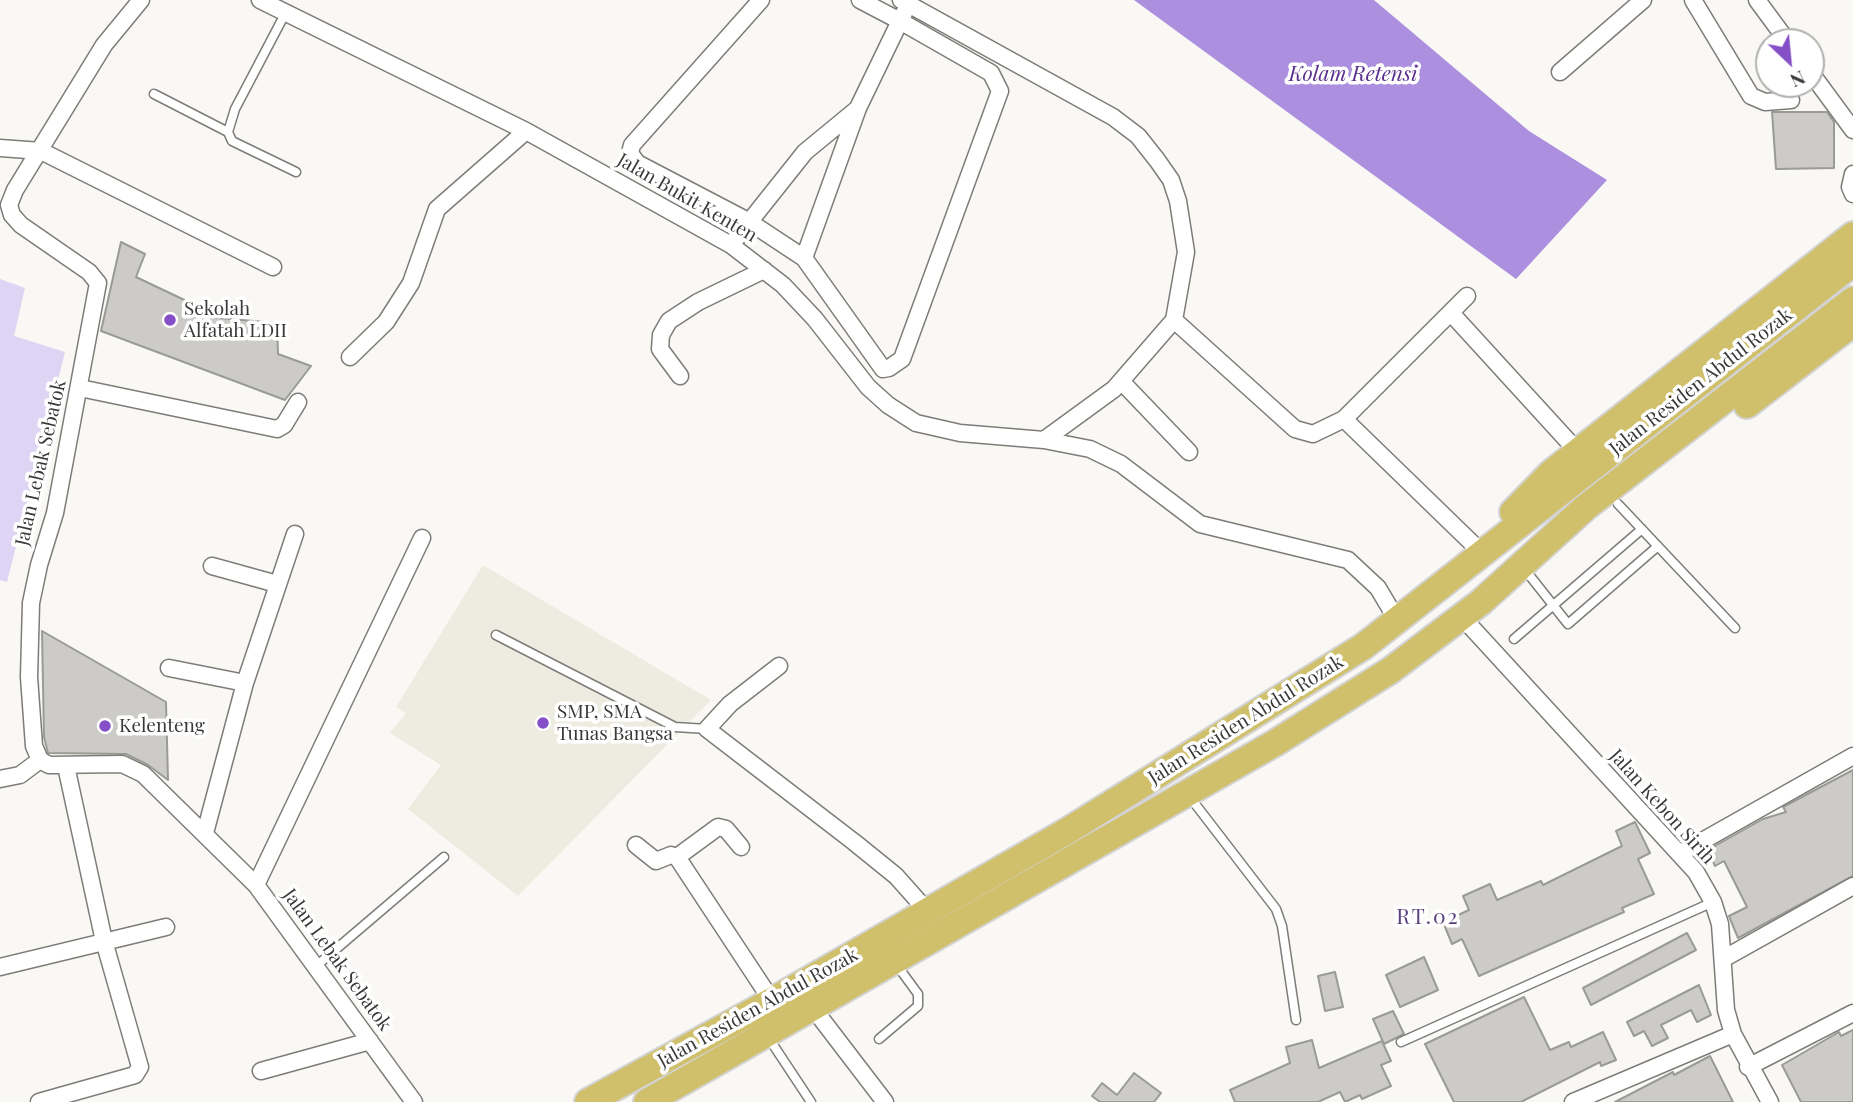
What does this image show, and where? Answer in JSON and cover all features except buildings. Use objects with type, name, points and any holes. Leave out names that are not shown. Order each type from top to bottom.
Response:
[{"type":"highway","points":[[1450,579],[1551,473],[1853,235]]},
{"type":"highway","name":"Jalan Residen Abdul Rozak","points":[[588,1102],[928,912],[1266,710],[1364,646],[1853,262]]},
{"type":"highway","name":"Jalan Residen Abdul Rozak","points":[[648,1102],[1275,743],[1391,670],[1471,609],[1586,507],[1853,300]]},
{"type":"highway","points":[[1471,609],[1618,504],[1853,323]]},
{"type":"street","name":"Jalan Lebak Sebatok","points":[[141,0],[104,45],[15,190],[10,210],[24,228],[89,272],[98,284],[55,513],[31,603],[29,677],[34,746],[40,760],[49,765],[104,763],[134,767],[205,833],[256,885],[414,1102]]},
{"type":"street","name":"Jalan Bukit Kenten","points":[[260,0],[526,131],[731,245],[764,270],[815,319],[868,387],[916,423],[960,433],[1044,440],[1090,449],[1121,464],[1200,524],[1348,561],[1378,588],[1396,620]]},
{"type":"street","points":[[761,0],[632,145],[630,153],[637,163],[748,221],[804,258],[883,369],[902,359],[1000,92],[991,73],[860,0]]},
{"type":"street","points":[[1560,72],[1643,0]]},
{"type":"street","points":[[1693,0],[1751,96],[1765,102],[1791,100]]},
{"type":"street","points":[[1757,0],[1778,28]]},
{"type":"street","points":[[804,258],[858,108],[900,21],[905,2],[1113,117],[1138,136],[1171,180],[1184,226],[1183,284],[1174,320],[1121,382],[1044,440]]},
{"type":"street","points":[[1825,92],[1853,130]]},
{"type":"street","points":[[731,245],[805,152],[858,108]]},
{"type":"street","points":[[350,357],[386,322],[411,283],[437,209],[526,131]]},
{"type":"street","points":[[0,148],[41,151],[273,267]]},
{"type":"street","points":[[1853,174],[1850,187],[1853,194]]},
{"type":"street","points":[[680,376],[660,349],[661,335],[669,321],[698,302],[764,270]]},
{"type":"street","points":[[1174,320],[1295,429],[1313,434],[1344,418],[1467,296]]},
{"type":"street","points":[[1451,313],[1578,452]]},
{"type":"street","points":[[1121,382],[1189,452]]},
{"type":"street","points":[[80,388],[277,429],[284,425],[298,402]]},
{"type":"street","points":[[1344,418],[1478,549]]},
{"type":"street","points":[[205,833],[245,683],[295,534]]},
{"type":"street","points":[[256,885],[422,538]]},
{"type":"street","points":[[212,566],[277,584]]},
{"type":"street","name":"Jalan Kebon Sirih","points":[[1471,609],[1546,711],[1681,853],[1713,902],[1720,924],[1726,1010],[1733,1034],[1748,1067],[1770,1102]]},
{"type":"street","points":[[779,667],[730,704],[707,729],[896,876],[928,912]]},
{"type":"street","points":[[169,668],[245,683]]},
{"type":"street","points":[[1681,853],[1853,756]]},
{"type":"street","points":[[0,779],[20,775],[40,760]]},
{"type":"street","points":[[39,1102],[139,1071],[104,940],[66,766]]},
{"type":"street","points":[[677,857],[718,827],[726,829],[741,847]]},
{"type":"street","points":[[636,845],[656,862],[671,855],[677,857],[772,1001]]},
{"type":"street","points":[[1723,959],[1853,886]]},
{"type":"street","points":[[0,967],[166,927]]},
{"type":"street","points":[[813,1008],[885,1102]]},
{"type":"street","points":[[1748,1067],[1853,1013]]},
{"type":"street","points":[[1573,1102],[1733,1034]]},
{"type":"street","points":[[261,1071],[370,1041]]},
{"type":"lane","points":[[228,132],[235,109],[286,12]]},
{"type":"lane","points":[[155,94],[228,132],[232,141],[296,172]]},
{"type":"lane","points":[[1618,504],[1735,628]]},
{"type":"lane","points":[[1514,639],[1642,529]]},
{"type":"lane","points":[[1525,571],[1567,624],[1658,546]]},
{"type":"lane","points":[[496,635],[675,727],[707,729]]},
{"type":"lane","points":[[1187,793],[1276,909],[1282,926],[1296,1020]]},
{"type":"lane","points":[[315,967],[444,857]]},
{"type":"lane","points":[[1401,1042],[1713,902]]},
{"type":"lane","points":[[879,1039],[918,1006],[918,994],[894,962]]},
{"type":"lane","points":[[766,1034],[811,1102]]},
{"type":"shaded area","points":[[0,279],[25,288],[14,336],[65,352],[7,582],[0,580]]},
{"type":"shaded area","name":"SMP, SMA Tunas Bangsa","points":[[483,565],[711,700],[518,896],[408,809],[441,765],[390,733],[406,713],[396,707]]},
{"type":"water","name":"Kolam Retensi","points":[[1134,0],[1374,0],[1529,131],[1607,180],[1516,279]]},
{"type":"place","name":"Sekolah Alfatah LDII","points":[[170,320]]},
{"type":"place","name":"SMP, SMA Tunas Bangsa","points":[[543,723]]},
{"type":"place","name":"Kelenteng","points":[[105,726]]},
{"type":"district","name":"RT.02","points":[[1428,917]]}]
